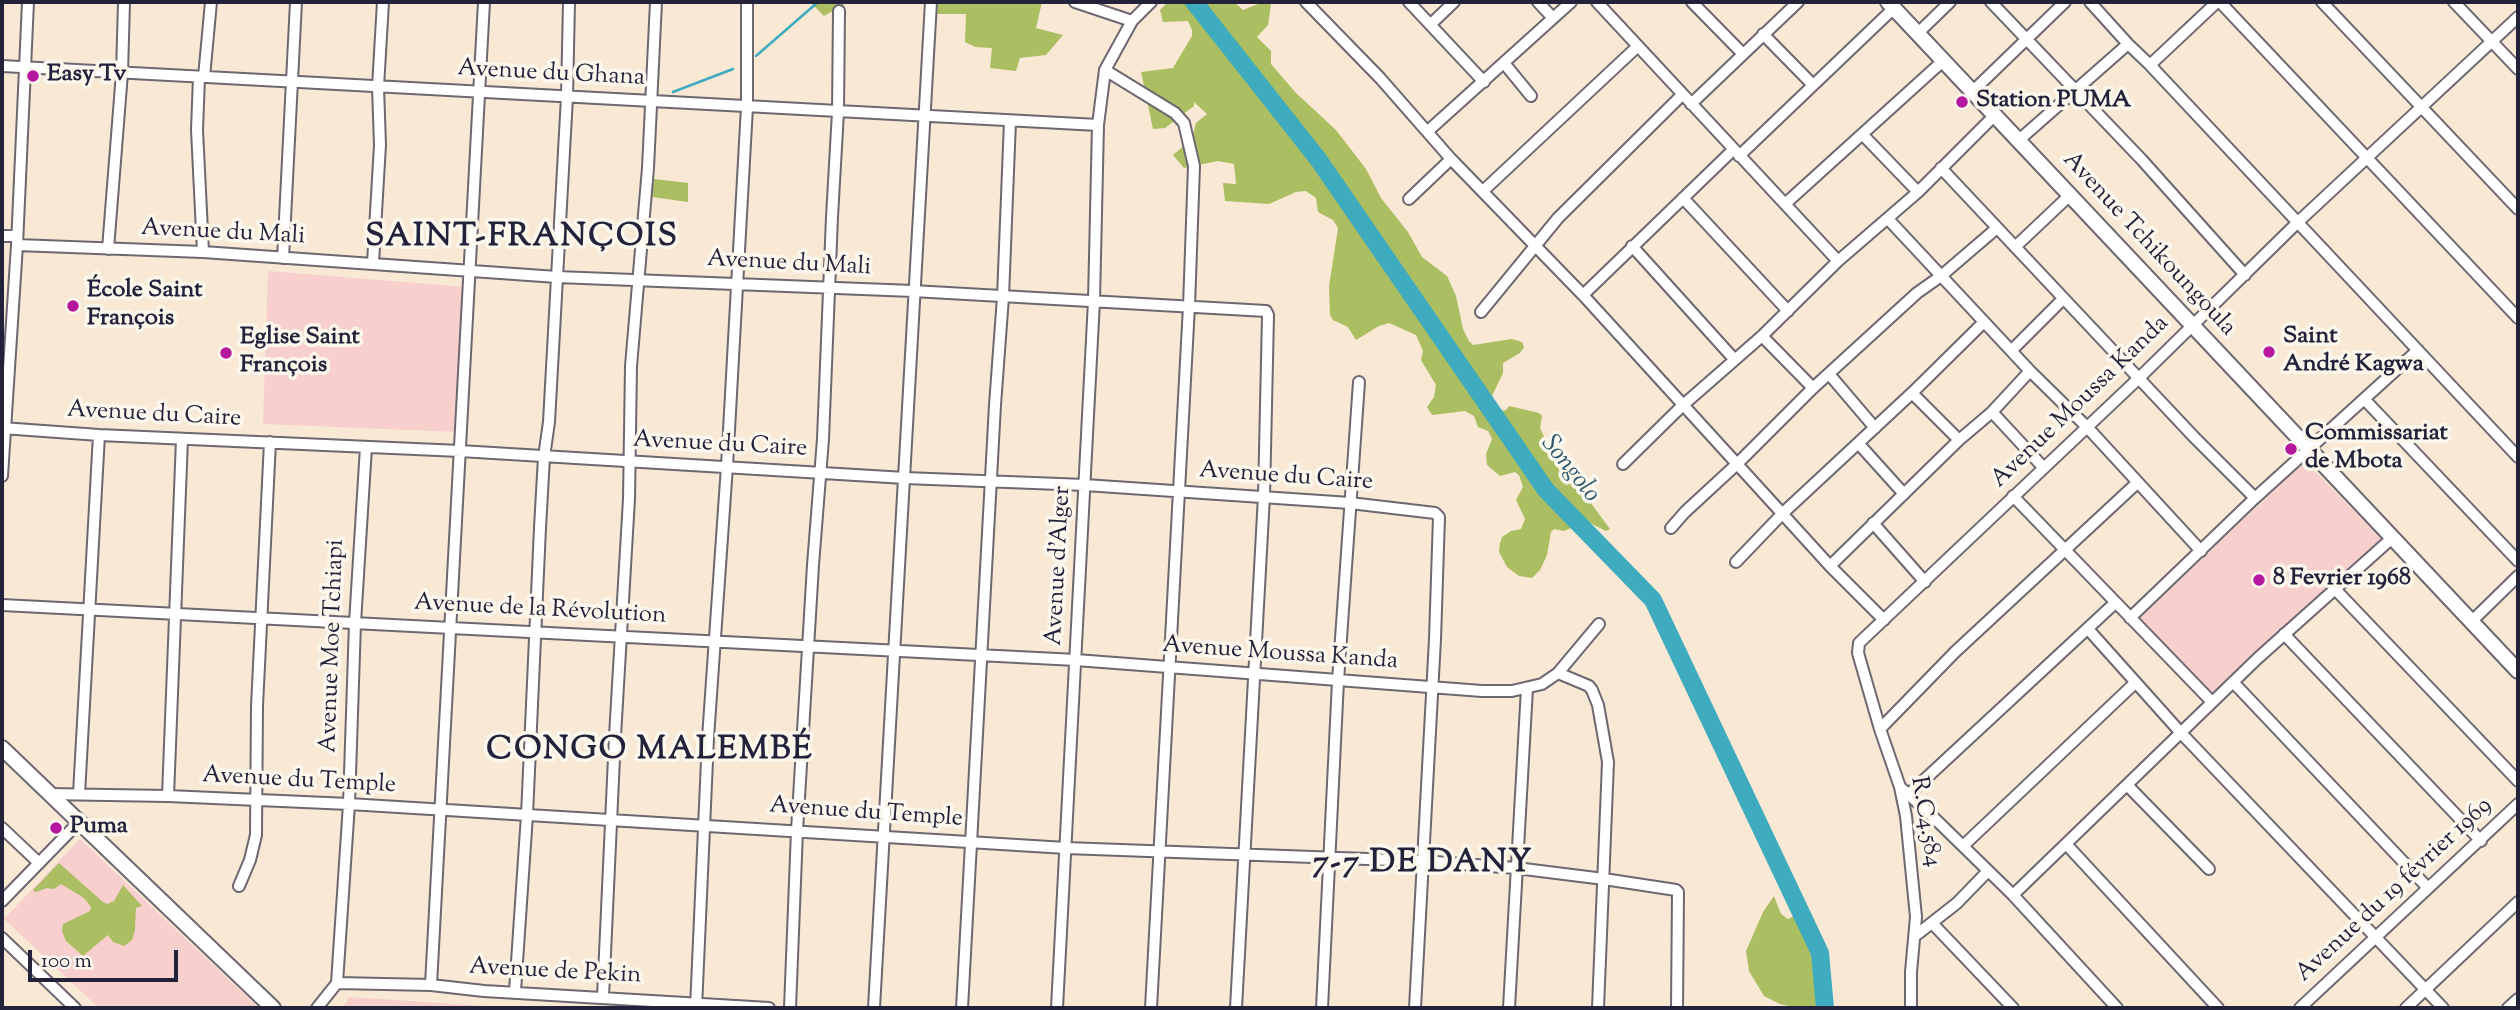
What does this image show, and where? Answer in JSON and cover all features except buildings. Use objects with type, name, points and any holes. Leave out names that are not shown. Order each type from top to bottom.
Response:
[{"type":"street","points":[[2,477],[17,241],[27,2]]},
{"type":"street","points":[[108,249],[122,73],[124,2]]},
{"type":"street","points":[[203,252],[197,130],[211,2]]},
{"type":"street","points":[[283,258],[296,2]]},
{"type":"street","points":[[373,263],[380,145],[378,86],[383,2]]},
{"type":"street","points":[[431,985],[484,2]]},
{"type":"street","points":[[515,991],[567,97],[569,2]]},
{"type":"street","points":[[603,996],[622,637],[631,366],[652,102],[656,2]]},
{"type":"street","points":[[696,1005],[747,107],[747,2]]},
{"type":"street","points":[[874,1008],[896,651],[930,2]]},
{"type":"street","points":[[1074,2],[1132,21]]},
{"type":"street","points":[[1151,2],[1132,21],[1105,70],[1175,113],[1184,123],[1194,166],[1189,306],[1151,1008]]},
{"type":"street","points":[[1306,2],[1380,78],[1451,159],[1583,295],[1830,566],[1884,620]]},
{"type":"street","points":[[1409,2],[1484,82]]},
{"type":"street","points":[[1431,24],[1454,2]]},
{"type":"street","points":[[1538,2],[1553,18]]},
{"type":"street","points":[[1428,131],[1571,2]]},
{"type":"street","points":[[1597,2],[1838,261]]},
{"type":"street","points":[[1692,2],[1743,54]]},
{"type":"street","points":[[1918,33],[1950,2]]},
{"type":"street","points":[[1991,2],[2245,275]]},
{"type":"street","points":[[1973,91],[2065,2]]},
{"type":"street","points":[[2090,2],[2518,457]]},
{"type":"street","points":[[2150,65],[2218,2],[2518,318]]},
{"type":"street","points":[[2322,2],[2518,209]]},
{"type":"street","points":[[2454,2],[2518,69]]},
{"type":"street","points":[[1691,104],[1791,4]]},
{"type":"street","points":[[1583,295],[1683,198],[1813,85],[1891,5]]},
{"type":"street","name":"Avenue Tchikoungoula","points":[[1891,5],[2518,671]]},
{"type":"street","points":[[790,1008],[797,831],[824,439],[838,112],[839,11]]},
{"type":"street","name":"Avenue Moussa Kanda","points":[[1858,647],[2298,222],[2518,17]]},
{"type":"street","points":[[1763,34],[1813,85]]},
{"type":"street","points":[[2019,140],[2127,44]]},
{"type":"street","points":[[1483,191],[1638,46]]},
{"type":"street","points":[[1785,204],[1944,60]]},
{"type":"street","points":[[1504,64],[1531,96]]},
{"type":"street","name":"Avenue du Ghana","points":[[2,66],[1098,125]]},
{"type":"street","name":"Avenue d'Alger","points":[[1057,1008],[1094,301],[1098,125],[1105,70]]},
{"type":"street","points":[[1480,312],[1558,218],[1682,95]]},
{"type":"street","points":[[1623,464],[1682,406],[1788,312],[1838,261],[1918,192],[1996,114]]},
{"type":"street","points":[[962,1008],[1003,296],[1010,121]]},
{"type":"street","points":[[1862,134],[1918,192]]},
{"type":"street","points":[[1409,199],[1451,159]]},
{"type":"street","points":[[1941,168],[2063,299],[2256,498]]},
{"type":"street","points":[[2015,247],[2070,195]]},
{"type":"street","points":[[1683,198],[1788,312]]},
{"type":"street","points":[[1888,219],[2030,372],[2087,427],[2201,551]]},
{"type":"street","points":[[1671,528],[1813,388],[1917,293],[1997,228]]},
{"type":"street","name":"Avenue du Mali","points":[[2,236],[17,241],[108,249],[203,252],[557,277],[829,290],[913,291],[1266,311],[1268,328],[1264,496]]},
{"type":"street","points":[[1633,246],[1734,359]]},
{"type":"street","points":[[2012,350],[2063,299]]},
{"type":"street","points":[[1736,562],[1783,513],[1984,322]]},
{"type":"street","points":[[1762,336],[1813,388]]},
{"type":"street","points":[[2130,618],[2418,350]]},
{"type":"street","points":[[1830,566],[1959,440],[1992,412],[2030,372]]},
{"type":"street","points":[[1829,374],[1875,428]]},
{"type":"street","points":[[1322,1008],[1338,681],[1359,382]]},
{"type":"street","points":[[1912,393],[1959,440]]},
{"type":"street","points":[[2365,400],[2518,561]]},
{"type":"street","points":[[1992,412],[2042,467]]},
{"type":"street","name":"Avenue du Caire","points":[[4,428],[99,435],[460,451],[905,478],[1085,485],[1264,496],[1435,513],[1439,517],[1431,687]]},
{"type":"street","points":[[79,794],[99,435]]},
{"type":"street","points":[[167,796],[182,439]]},
{"type":"street","points":[[239,886],[253,848],[270,443]]},
{"type":"street","points":[[1858,443],[1904,494]]},
{"type":"street","name":"Avenue Moe Tchiapi","points":[[337,983],[349,804],[355,623],[366,447]]},
{"type":"street","points":[[1880,729],[1955,652],[2137,483]]},
{"type":"street","points":[[1236,1008],[1264,496]]},
{"type":"street","points":[[2013,496],[2212,702]]},
{"type":"street","points":[[1873,523],[1925,582]]},
{"type":"street","points":[[2012,895],[2233,681],[2391,539]]},
{"type":"street","points":[[2472,621],[2518,576]]},
{"type":"street","points":[[2334,588],[2518,781]]},
{"type":"street","points":[[2115,603],[1904,790],[2012,895],[2117,1008]]},
{"type":"street","name":"Avenue de la Révolution","points":[[2,605],[1076,660]]},
{"type":"street","points":[[1509,1008],[1527,688],[1542,684],[1558,673],[1599,624]]},
{"type":"street","points":[[2088,629],[2181,733],[2443,1008]]},
{"type":"street","points":[[2284,634],[2481,841]]},
{"type":"street","name":"R.C4.584","points":[[1858,647],[1880,729],[1904,790],[1915,936],[1911,1008]]},
{"type":"street","name":"Avenue Moussa Kanda","points":[[1076,660],[1482,691],[1527,688]]},
{"type":"street","points":[[1558,673],[1589,686],[1598,705],[1608,762],[1598,1008]]},
{"type":"street","points":[[2233,681],[2428,888]]},
{"type":"street","points":[[1963,846],[2135,683]]},
{"type":"street","points":[[1415,1008],[1431,687]]},
{"type":"street","points":[[2,748],[273,1008]]},
{"type":"street","points":[[2127,785],[2209,869]]},
{"type":"street","name":"Avenue du Temple","points":[[48,794],[349,804],[1066,848],[1422,861],[1516,868],[1604,879],[1678,892],[1677,1008]]},
{"type":"street","name":"Avenue du 19 février 1969","points":[[2300,1008],[2518,804]]},
{"type":"street","points":[[2,901],[79,822]]},
{"type":"street","points":[[2,828],[39,863]]},
{"type":"street","points":[[2066,844],[2218,1008]]},
{"type":"street","points":[[1915,936],[1957,903],[1988,872]]},
{"type":"street","points":[[2406,1008],[2518,902]]},
{"type":"street","points":[[1932,923],[2012,1008]]},
{"type":"street","points":[[2,938],[75,1008]]},
{"type":"street","points":[[317,1008],[337,983]]},
{"type":"street","name":"Avenue de Pekin","points":[[337,983],[431,985],[769,1008]]},
{"type":"street","points":[[2508,1008],[2518,999]]},
{"type":"shaded area","points":[[268,271],[466,287],[458,432],[263,424]]},
{"type":"shaded area","name":"8 Fevrier 1968","points":[[2305,461],[2383,541],[2211,696],[2138,620]]},
{"type":"shaded area","points":[[80,839],[259,1008],[99,1008],[4,919]]},
{"type":"shaded area","points":[[350,997],[514,1008],[342,1008]]},
{"type":"green space","points":[[810,2],[848,2],[824,16]]},
{"type":"green space","points":[[938,2],[1042,2],[1036,28],[1063,35],[1046,55],[1020,58],[1016,71],[990,68],[992,48],[975,47],[965,42],[966,14],[937,14]]},
{"type":"green space","points":[[1168,2],[1234,2],[1243,10],[1263,2],[1271,4],[1268,25],[1257,37],[1271,51],[1271,64],[1296,93],[1336,130],[1366,169],[1381,198],[1408,232],[1422,257],[1447,276],[1456,296],[1463,329],[1469,341],[1473,345],[1512,339],[1522,342],[1524,347],[1520,353],[1503,363],[1503,373],[1490,400],[1492,405],[1501,411],[1509,406],[1542,416],[1540,428],[1554,458],[1573,470],[1593,506],[1610,529],[1606,531],[1592,524],[1552,489],[1535,470],[1527,451],[1509,426],[1496,415],[1429,311],[1412,293],[1321,150],[1296,126],[1269,92],[1268,103],[1288,125],[1342,197],[1372,240],[1382,261],[1411,296],[1418,311],[1540,486],[1558,509],[1581,524],[1564,531],[1554,529],[1551,532],[1547,555],[1540,570],[1532,578],[1519,576],[1507,567],[1499,552],[1502,537],[1521,529],[1525,519],[1516,500],[1523,487],[1519,475],[1515,472],[1500,476],[1487,465],[1486,454],[1492,439],[1488,431],[1478,427],[1474,416],[1465,411],[1432,415],[1427,407],[1434,397],[1436,385],[1421,360],[1423,351],[1416,335],[1389,323],[1356,340],[1348,327],[1333,320],[1330,315],[1329,286],[1338,228],[1333,220],[1318,212],[1316,198],[1306,191],[1296,192],[1269,204],[1225,201],[1223,183],[1236,184],[1234,164],[1218,161],[1184,168],[1173,155],[1192,139],[1196,123],[1207,114],[1194,102],[1194,106],[1165,128],[1153,129],[1141,72],[1173,68],[1192,36],[1188,21],[1163,22],[1160,10]]},
{"type":"green space","points":[[654,179],[688,183],[688,202],[652,197]]},
{"type":"green space","points":[[59,863],[107,904],[114,901],[123,885],[142,906],[136,908],[132,940],[124,946],[113,942],[108,935],[83,956],[66,941],[62,931],[63,924],[90,911],[91,907],[84,898],[61,884],[54,889],[47,888],[36,892],[33,890]]},
{"type":"green space","points":[[1774,896],[1781,914],[1788,919],[1798,914],[1816,952],[1821,1008],[1798,1008],[1780,1004],[1764,996],[1749,971],[1746,951],[1763,912]]},
{"type":"waterway","points":[[756,56],[818,2]]},
{"type":"waterway","name":"Songolo","points":[[1194,2],[1318,159],[1546,490],[1653,600],[1820,953],[1825,1008]]},
{"type":"waterway","points":[[673,92],[733,69]]},
{"type":"place","name":"Easy Tv","points":[[33,76]]},
{"type":"place","name":"Station PUMA","points":[[1962,102]]},
{"type":"place","name":"École Saint François","points":[[73,306]]},
{"type":"place","name":"Saint André Kagwa","points":[[2269,352]]},
{"type":"place","name":"Eglise Saint François","points":[[226,353]]},
{"type":"place","name":"Commissariat de Mbota","points":[[2291,449]]},
{"type":"place","name":"8 Fevrier 1968","points":[[2259,580]]},
{"type":"place","name":"Puma","points":[[56,828]]},
{"type":"district","name":"SAINT-FRANÇOIS","points":[[522,240]]},
{"type":"district","name":"CONGO MALEMBÉ","points":[[650,753]]},
{"type":"district","name":"7-7 DE DANY","points":[[1423,866]]}]
